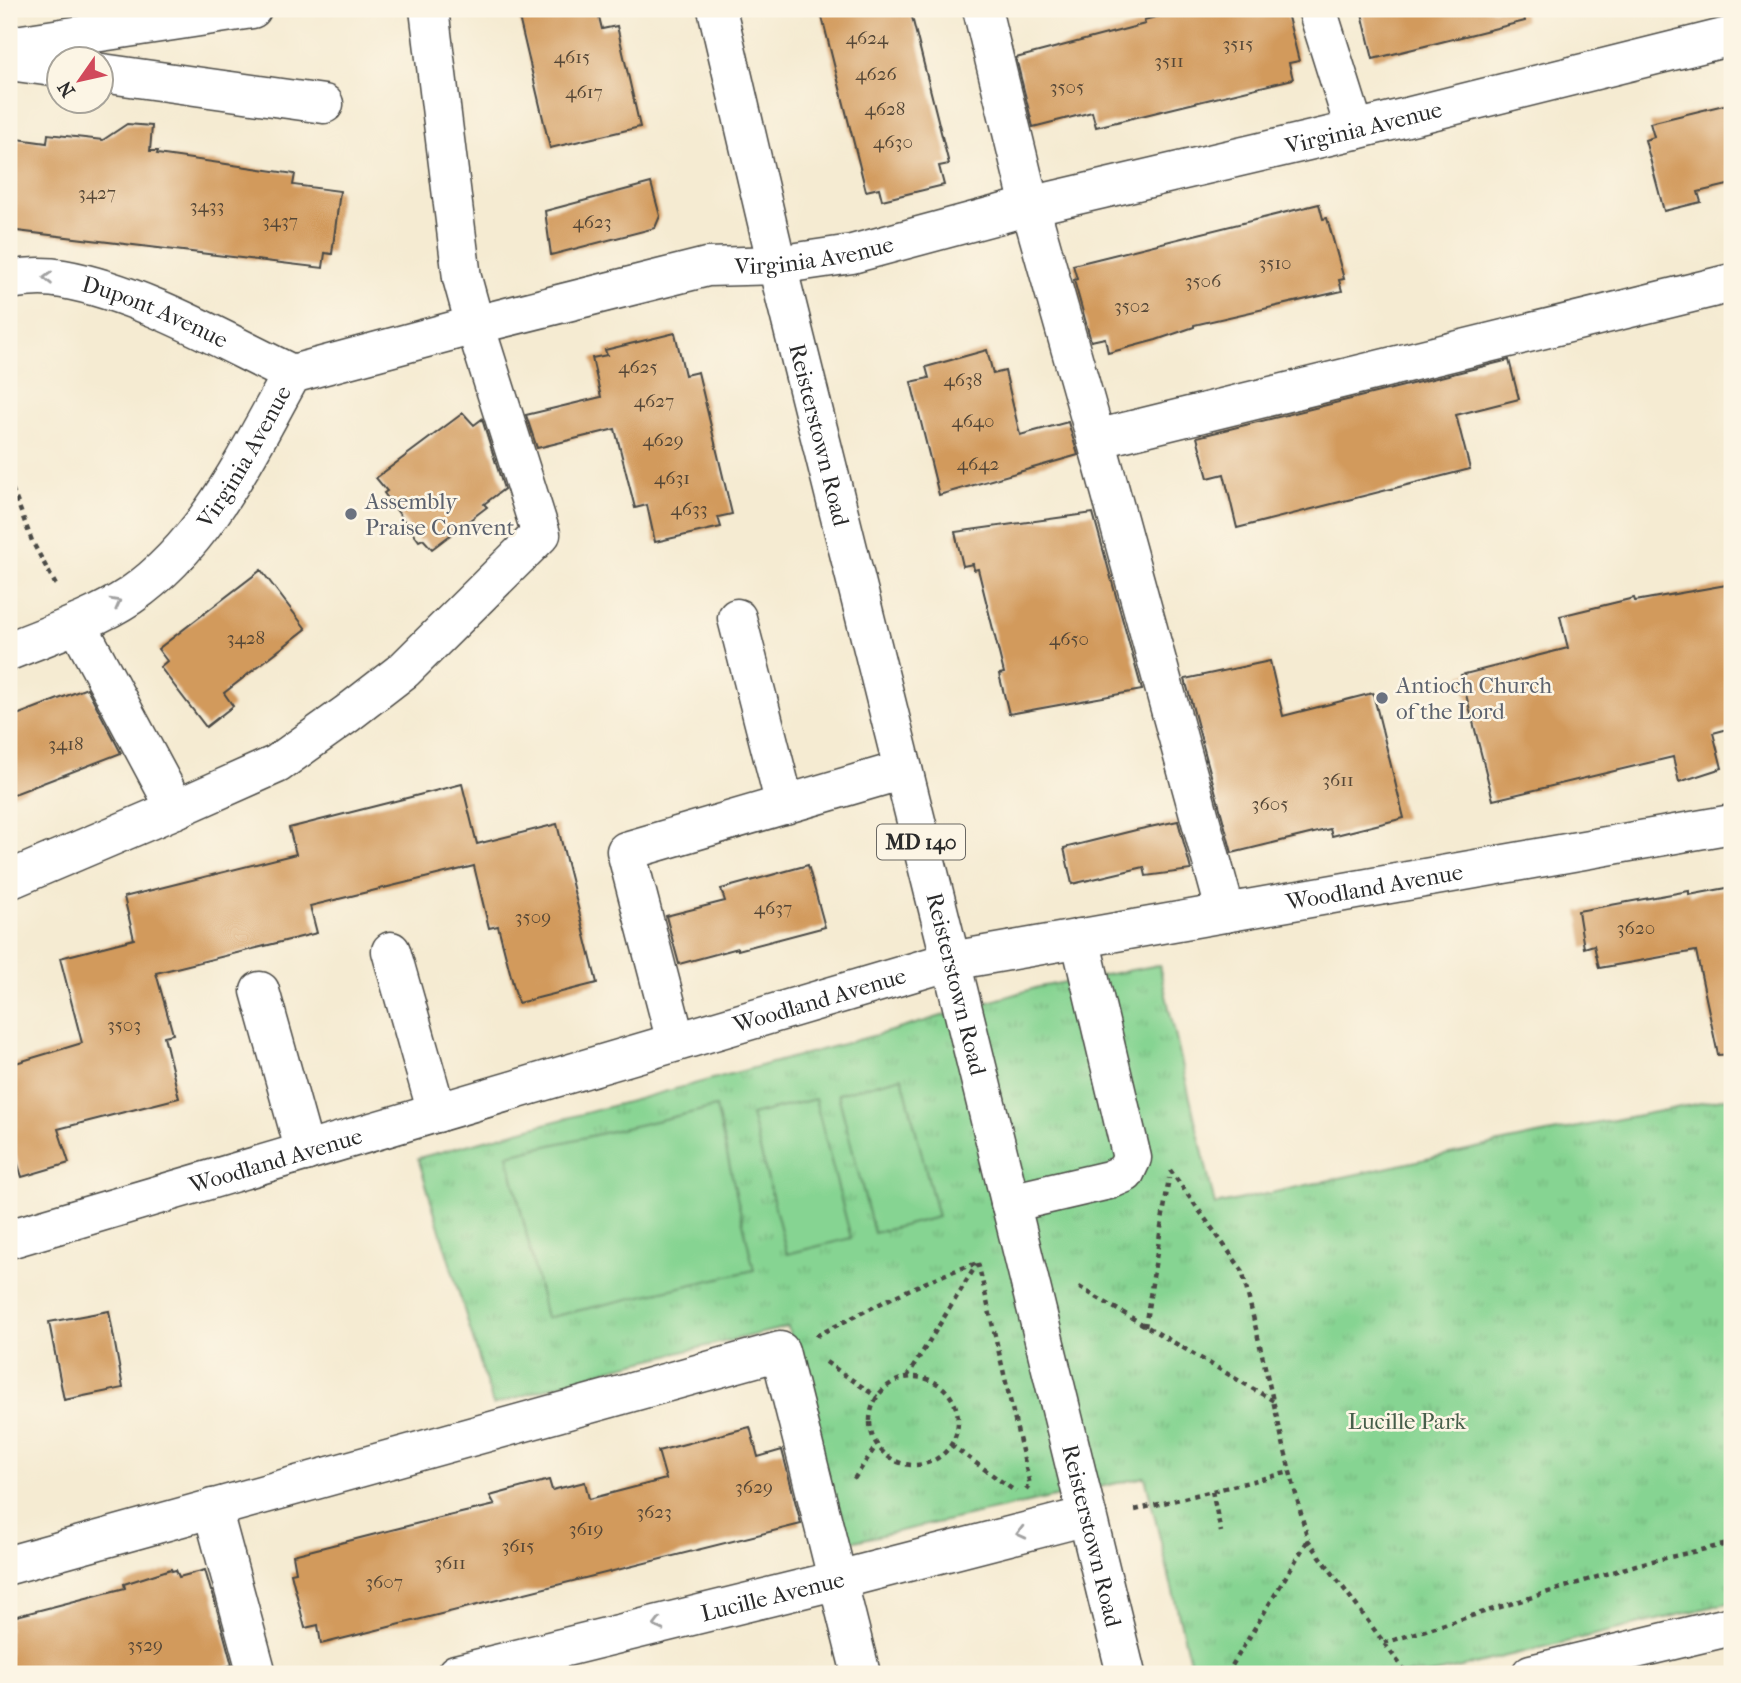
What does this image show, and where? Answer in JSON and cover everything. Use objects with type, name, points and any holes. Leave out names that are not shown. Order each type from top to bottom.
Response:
[{"type":"street","points":[[9,46],[251,9]]},
{"type":"street","points":[[9,880],[277,764],[404,670],[541,534],[474,325],[462,278],[429,9]]},
{"type":"street","name":"Reisterstown Road","points":[[717,9],[777,265],[1126,1674]]},
{"type":"street","points":[[982,9],[1030,206],[1226,913]]},
{"type":"street","points":[[1317,9],[1355,130]]},
{"type":"street","name":"Virginia Avenue","points":[[9,651],[77,624],[128,597],[161,572],[190,542],[218,502],[292,374],[707,267],[777,265],[852,254],[1030,206],[1355,130],[1732,36]]},
{"type":"street","points":[[9,61],[46,66]]},
{"type":"street","points":[[116,75],[324,104]]},
{"type":"street","name":"Dupont Avenue","points":[[9,280],[61,278],[107,290],[153,307],[292,374]]},
{"type":"street","points":[[1096,439],[1732,284]]},
{"type":"street","points":[[737,618],[785,805]]},
{"type":"street","points":[[77,624],[176,809]]},
{"type":"street","points":[[676,1042],[626,851],[903,770]]},
{"type":"street","name":"Woodland Avenue","points":[[9,1239],[951,961],[1732,824]]},
{"type":"street","points":[[1010,1203],[1110,1180],[1125,1173],[1132,1158],[1080,938]]},
{"type":"street","points":[[391,951],[437,1113]]},
{"type":"street","points":[[260,991],[305,1152]]},
{"type":"street","points":[[9,1565],[794,1350],[838,1580],[861,1674]]},
{"type":"street","points":[[212,1508],[257,1674]]},
{"type":"street","name":"Lucille Avenue","points":[[456,1674],[1087,1516]]},
{"type":"street","points":[[1531,1674],[1732,1626]]},
{"type":"path","points":[[9,480],[32,541],[77,624]]},
{"type":"path","points":[[1145,1327],[1170,1170],[1242,1270],[1308,1540],[1407,1674]]},
{"type":"path","points":[[877,1396],[794,1350],[818,1335],[952,1271],[978,1263]]},
{"type":"path","points":[[907,1377],[978,1263]]},
{"type":"path","points":[[951,1445],[1023,1497],[1030,1485],[978,1263]]},
{"type":"path","points":[[1079,1287],[1274,1402]]},
{"type":"path","points":[[907,1377],[926,1378],[942,1387],[954,1401],[959,1419],[956,1437],[945,1453],[930,1463],[911,1466],[893,1461],[879,1449],[871,1432],[870,1414],[877,1396],[890,1384],[907,1377]]},
{"type":"path","points":[[1135,1510],[1290,1472]]},
{"type":"path","points":[[1212,1491],[1221,1532]]},
{"type":"path","points":[[1227,1674],[1308,1540]]},
{"type":"path","points":[[1384,1643],[1626,1567],[1732,1543]]},
{"type":"green space","name":"Lucille Park","points":[[1159,965],[1215,1205],[1527,1137],[1732,1097],[1732,1602],[1432,1674],[1193,1674],[1145,1477],[841,1544],[788,1327],[613,1368],[493,1405],[418,1158],[895,1030],[1039,987]]},
{"type":"green space","points":[[902,1077],[938,1217],[874,1233],[838,1094]]},
{"type":"green space","points":[[815,1099],[851,1238],[787,1254],[751,1115]]},
{"type":"green space","points":[[716,1107],[754,1270],[546,1318],[508,1155]]},
{"type":"building","points":[[517,9],[597,9],[602,29],[617,26],[640,127],[550,148]]},
{"type":"building","points":[[820,9],[900,9],[901,15],[911,13],[949,164],[939,166],[944,185],[882,200],[879,188],[866,191]]},
{"type":"building","points":[[1188,9],[1286,9],[1299,61],[1289,63],[1293,79],[1096,127],[1092,112],[1033,127],[1016,58],[1145,24],[1144,20]]},
{"type":"building","points":[[1361,9],[1523,9],[1525,21],[1373,59]]},
{"type":"building","points":[[1732,103],[1732,184],[1698,192],[1701,202],[1664,211],[1645,140],[1654,137],[1650,123]]},
{"type":"building","points":[[127,124],[152,126],[150,151],[158,151],[157,154],[295,174],[293,185],[340,191],[332,254],[325,253],[323,268],[9,230],[9,150],[16,151],[18,139],[47,143],[48,134],[103,140]]},
{"type":"building","points":[[651,183],[660,216],[655,228],[551,255],[545,211]]},
{"type":"building","points":[[1319,204],[1323,219],[1327,218],[1344,279],[1339,280],[1342,291],[1194,325],[1156,340],[1108,353],[1105,338],[1091,341],[1074,280],[1077,279],[1073,265]]},
{"type":"building","points":[[675,333],[685,375],[698,372],[732,514],[718,517],[721,527],[655,542],[647,505],[635,508],[615,429],[537,448],[526,415],[601,397],[592,358],[607,355],[605,350]]},
{"type":"building","points":[[987,350],[993,374],[1005,371],[1020,435],[1068,422],[1078,455],[939,495],[911,382],[929,378],[926,367]]},
{"type":"building","points":[[1509,360],[1519,399],[1456,415],[1470,469],[1237,528],[1224,474],[1208,478],[1197,437]]},
{"type":"building","points":[[463,413],[474,425],[482,419],[504,489],[484,504],[487,507],[432,549],[423,539],[419,541],[376,478]]},
{"type":"building","points":[[1093,513],[1142,690],[1009,714],[999,674],[1004,673],[978,569],[974,570],[973,564],[963,566],[955,532]]},
{"type":"building","points":[[261,570],[306,629],[224,693],[233,706],[206,727],[160,667],[167,661],[158,649]]},
{"type":"building","points":[[1732,584],[1732,728],[1713,733],[1722,768],[1679,782],[1673,757],[1493,800],[1461,675],[1568,648],[1560,616],[1634,598],[1635,601]]},
{"type":"building","points":[[1270,661],[1283,716],[1373,693],[1404,818],[1332,836],[1330,829],[1232,853],[1185,679]]},
{"type":"building","points":[[87,688],[121,753],[9,796],[9,718]]},
{"type":"building","points":[[462,784],[477,844],[557,824],[597,983],[518,1003],[498,926],[489,928],[474,866],[310,906],[317,933],[156,973],[173,1034],[164,1036],[179,1098],[58,1129],[69,1163],[22,1177],[9,1135],[9,1065],[82,1043],[60,958],[134,939],[124,897],[296,854],[289,828]]},
{"type":"building","points":[[1178,821],[1191,870],[1146,876],[1144,867],[1072,884],[1064,848]]},
{"type":"building","points":[[808,865],[825,927],[679,964],[666,916],[725,901],[721,889]]},
{"type":"building","points":[[1732,887],[1732,1054],[1718,1055],[1696,951],[1599,968],[1594,945],[1584,948],[1578,911],[1689,891],[1689,895]]},
{"type":"building","points":[[109,1311],[123,1388],[64,1400],[49,1322]]},
{"type":"building","points":[[750,1427],[758,1457],[782,1450],[801,1524],[321,1644],[318,1625],[305,1628],[291,1573],[296,1572],[293,1555],[495,1505],[490,1496],[549,1480],[552,1490],[585,1482],[589,1499],[666,1479],[658,1451]]},
{"type":"building","points":[[171,1569],[176,1570],[179,1577],[205,1570],[232,1665],[200,1674],[9,1674],[9,1618],[125,1588],[124,1584]]},
{"type":"place","name":"Assembly Praise Convent","points":[[351,514]]},
{"type":"place","name":"Antioch Church of the Lord","points":[[1382,698]]}]
